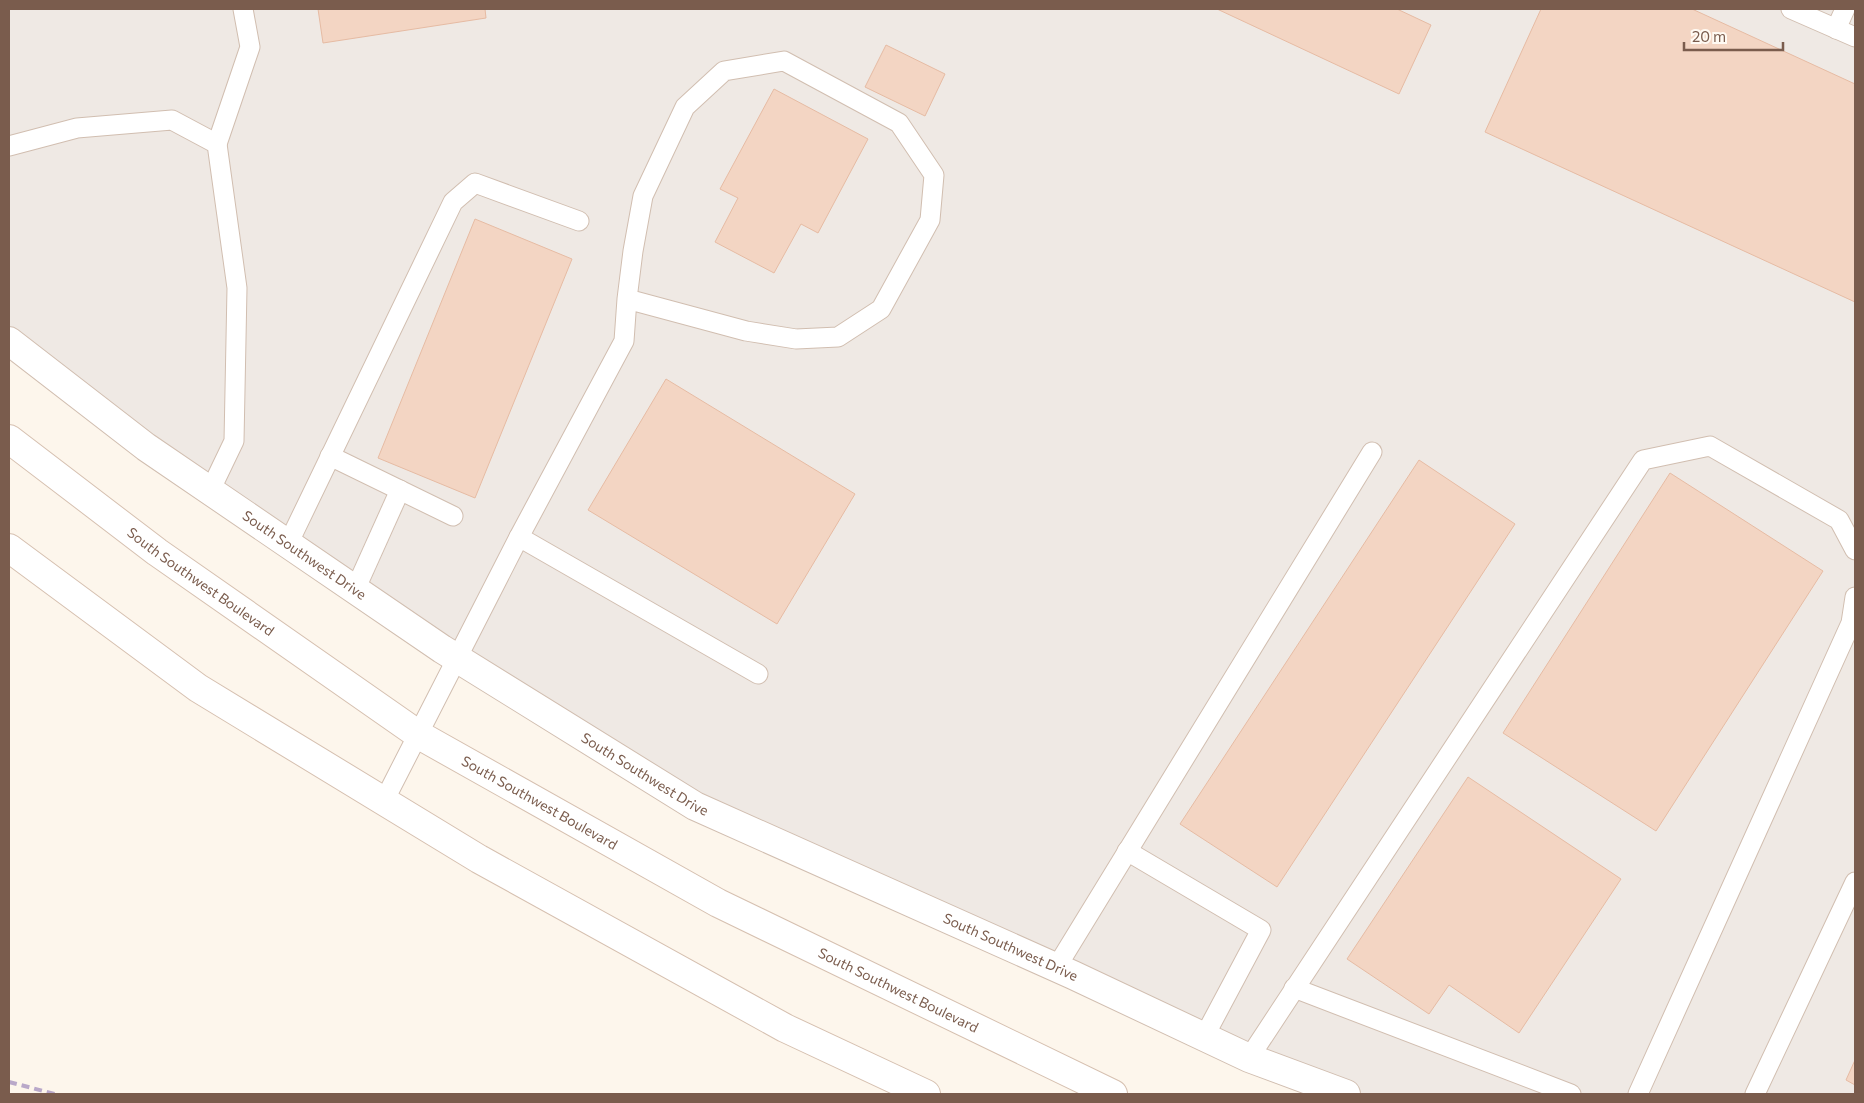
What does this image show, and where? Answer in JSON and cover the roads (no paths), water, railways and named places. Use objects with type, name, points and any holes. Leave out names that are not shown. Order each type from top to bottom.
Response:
[{"type":"main road","name":"South Southwest Drive","points":[[9,341],[146,447],[458,660],[695,806],[1056,968],[1249,1058],[1346,1094]]},
{"type":"main road","name":"South Southwest Boulevard","points":[[9,440],[157,552],[419,734],[718,903],[1113,1094]]},
{"type":"main road","points":[[9,548],[198,688],[479,859],[785,1028],[926,1094]]},
{"type":"lane","points":[[210,491],[234,441],[237,288],[217,144],[250,48],[243,9]]},
{"type":"lane","points":[[1791,9],[1855,37]]},
{"type":"lane","points":[[1836,29],[1845,9]]},
{"type":"lane","points":[[384,801],[458,660],[519,537],[624,341],[627,299],[643,196],[685,107],[724,71],[784,61],[899,123],[934,176],[930,220],[881,309],[838,337],[796,338],[746,332],[627,299]]},
{"type":"lane","points":[[9,146],[77,128],[172,120],[217,144]]},
{"type":"lane","points":[[288,544],[453,202],[475,184],[579,221]]},
{"type":"lane","points":[[1249,1058],[1643,460],[1710,446],[1839,520],[1855,550]]},
{"type":"lane","points":[[1056,968],[1372,452]]},
{"type":"lane","points":[[330,456],[453,516]]},
{"type":"lane","points":[[355,590],[400,490]]},
{"type":"lane","points":[[519,537],[758,674]]},
{"type":"lane","points":[[1638,1094],[1851,623],[1855,597]]},
{"type":"lane","points":[[1127,851],[1261,930],[1204,1037]]},
{"type":"lane","points":[[1755,1094],[1855,882]]},
{"type":"lane","points":[[1294,988],[1571,1094]]},
{"type":"railway","points":[[9,1082],[55,1094]]}]
